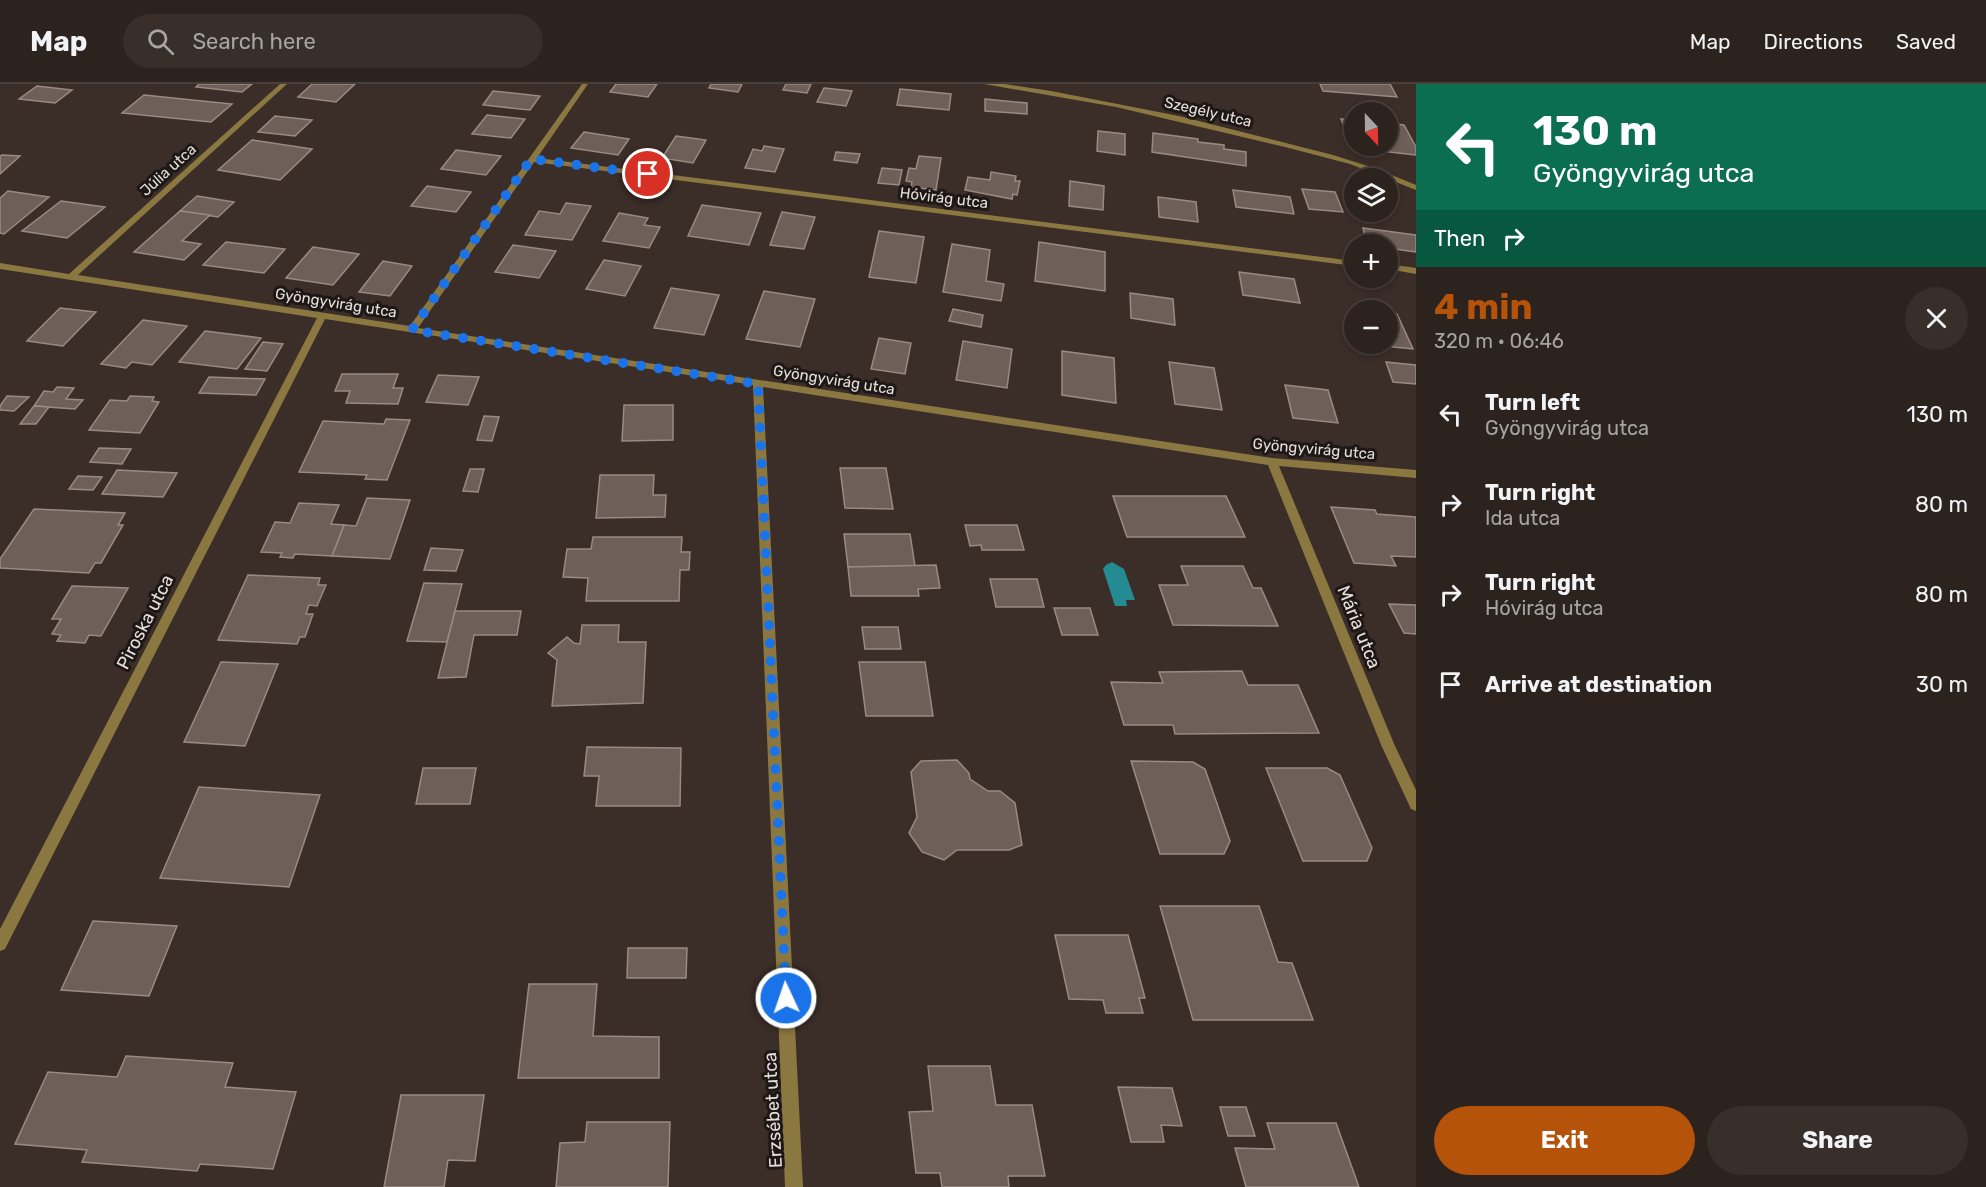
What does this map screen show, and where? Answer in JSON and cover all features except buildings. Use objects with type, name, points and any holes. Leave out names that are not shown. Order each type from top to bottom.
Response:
[{"type":"street","name":"Júlia utca","points":[[71,277],[284,84]]},
{"type":"street","points":[[412,330],[585,84]]},
{"type":"street","name":"Szegély utca","points":[[987,84],[1040,91],[1227,130],[1347,161],[1416,188]]},
{"type":"street","name":"Hóvirág utca","points":[[531,159],[1344,262]]},
{"type":"street","name":"Gyöngyvirág utca","points":[[0,266],[1272,462],[1416,474]]},
{"type":"street","points":[[1398,268],[1416,271]]},
{"type":"street","name":"Piroska utca","points":[[0,944],[322,316]]},
{"type":"street","name":"Erzsébet utca","points":[[758,384],[794,1187]]},
{"type":"street","name":"Mária utca","points":[[1272,462],[1389,747],[1416,805]]},
{"type":"water","points":[[1112,562],[1124,569],[1135,600],[1126,600],[1127,606],[1115,606],[1103,569]]},
{"type":"route","points":[[648,174],[531,159],[412,330],[758,384],[786,998]]}]
